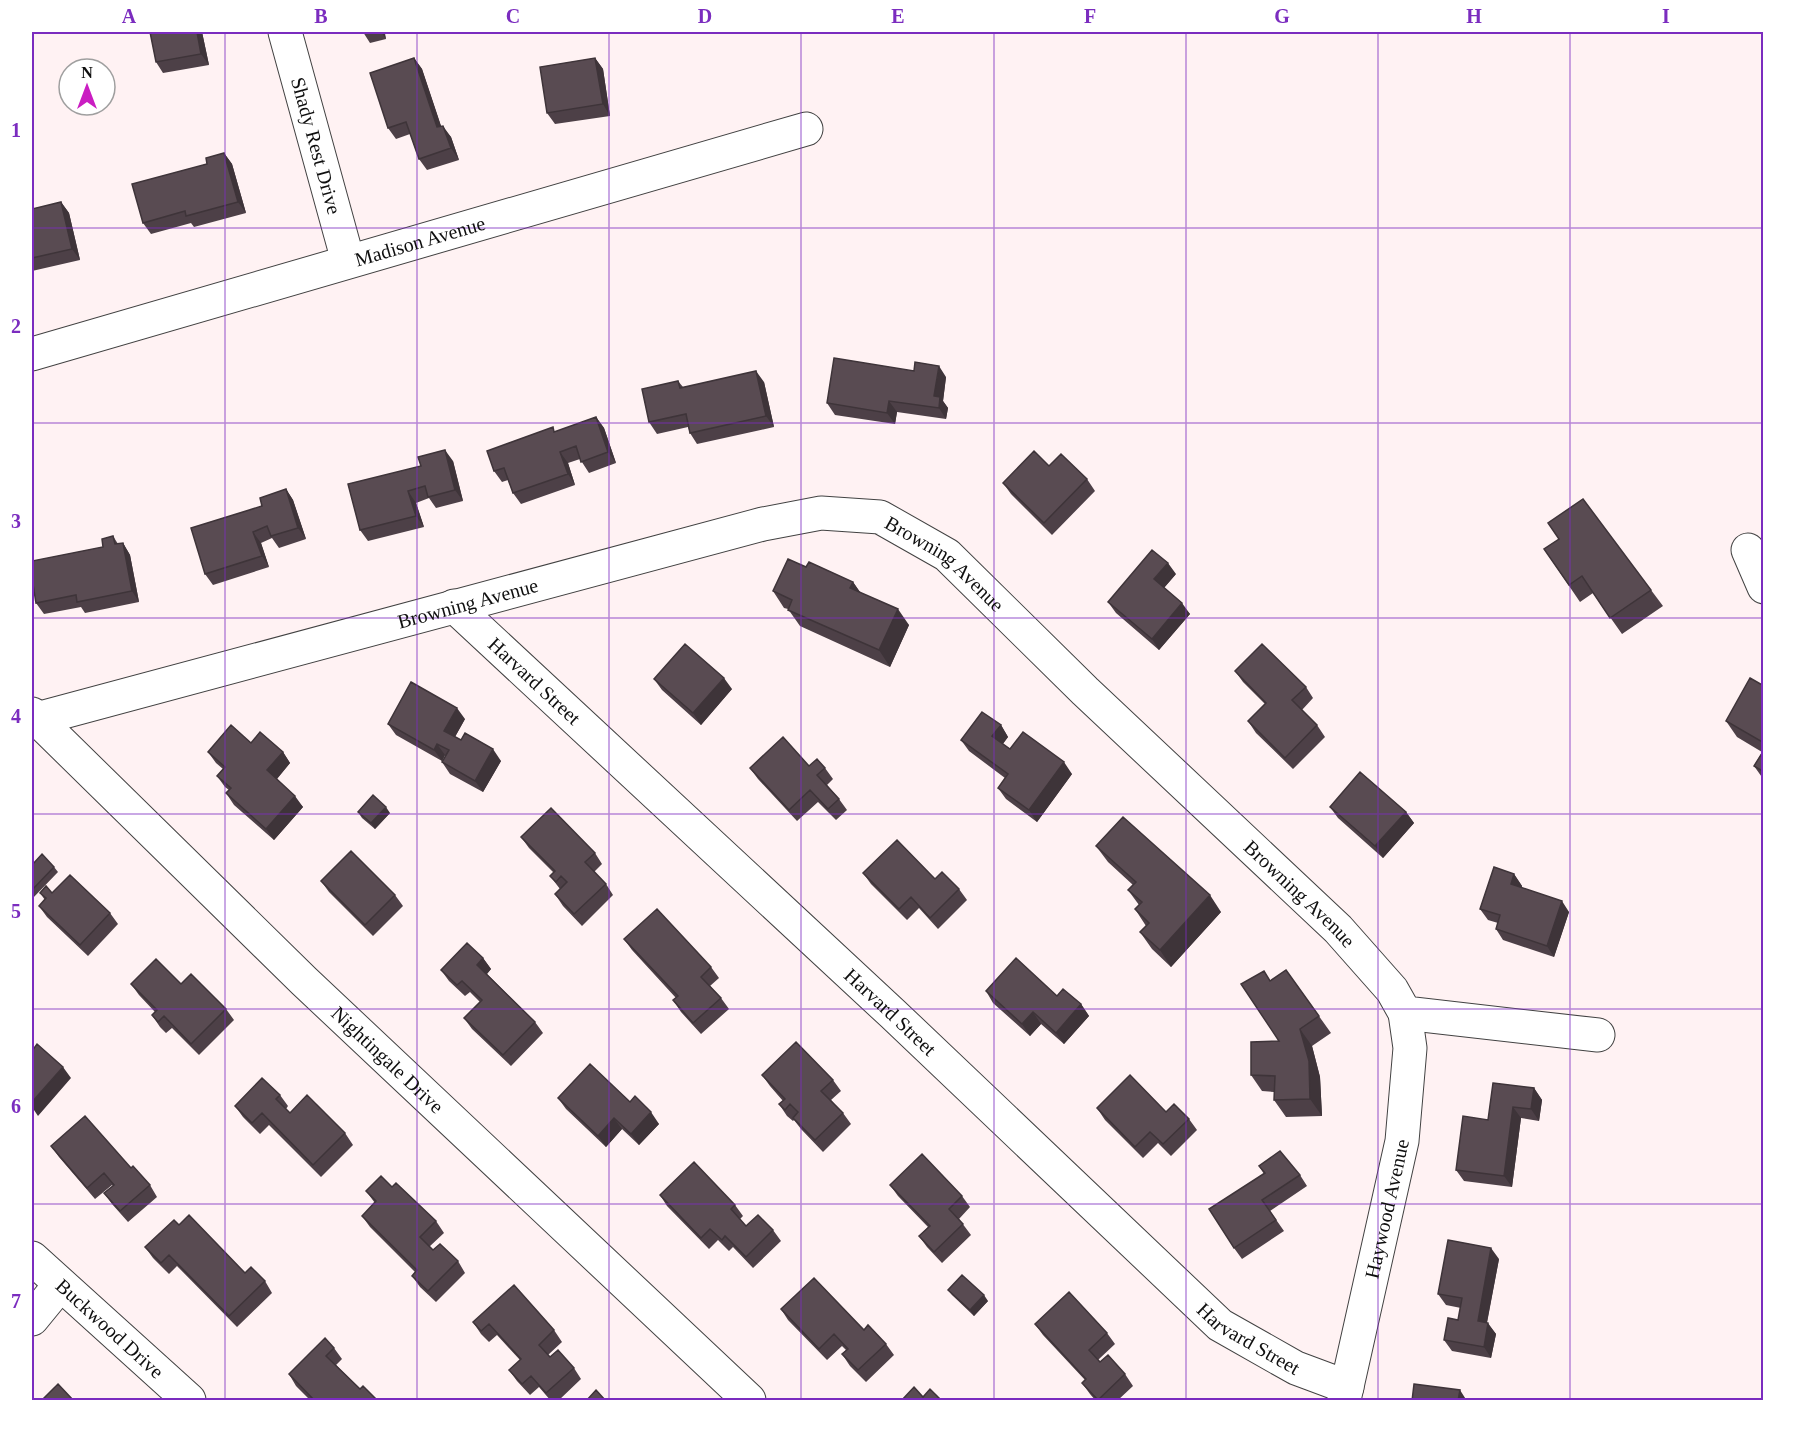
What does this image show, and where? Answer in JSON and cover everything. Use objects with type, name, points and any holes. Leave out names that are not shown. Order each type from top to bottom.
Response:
[{"type":"street","name":"Shady Rest Drive","points":[[285,32],[348,261]]},
{"type":"street","name":"Madison Avenue","points":[[32,354],[806,129]]},
{"type":"street","name":"Browning Avenue","points":[[34,717],[763,524],[821,513],[880,517],[947,555],[1085,692],[1338,929],[1392,990],[1405,1013]]},
{"type":"street","points":[[1748,550],[1764,586]]},
{"type":"street","name":"Harvard Street","points":[[454,606],[893,1014],[1220,1325],[1346,1394]]},
{"type":"street","name":"Nightingale Drive","points":[[34,717],[304,981],[749,1401]]},
{"type":"street","points":[[1405,1013],[1598,1035]]},
{"type":"street","name":"Haywood Avenue","points":[[1346,1394],[1402,1141],[1410,1048],[1405,1013]]},
{"type":"street","name":"Buckwood Drive","points":[[32,1258],[59,1286],[189,1401]]},
{"type":"street","points":[[32,1319],[59,1286]]},
{"type":"building","points":[[150,32],[197,32],[201,54],[156,62]]},
{"type":"building","points":[[414,58],[437,127],[443,126],[451,148],[419,159],[406,122],[388,128],[370,73]]},
{"type":"building","points":[[595,58],[603,104],[547,113],[540,67]]},
{"type":"building","points":[[224,153],[238,202],[186,216],[185,211],[143,223],[132,184],[207,164],[206,158]]},
{"type":"building","points":[[61,202],[72,249],[32,258],[32,209]]},
{"type":"building","points":[[834,358],[914,371],[915,362],[939,366],[934,396],[940,397],[939,408],[889,401],[887,413],[827,403]]},
{"type":"building","points":[[756,371],[766,416],[690,433],[686,414],[649,422],[642,389],[678,381],[680,388]]},
{"type":"building","points":[[596,417],[608,452],[581,462],[576,446],[560,452],[568,474],[513,493],[504,468],[494,471],[487,451],[553,427],[554,432]]},
{"type":"building","points":[[445,450],[455,490],[428,497],[425,486],[408,491],[416,516],[360,530],[348,484],[421,466],[418,457]]},
{"type":"building","points":[[1034,451],[1049,466],[1061,454],[1087,479],[1044,523],[1003,483]]},
{"type":"building","points":[[286,489],[298,528],[271,536],[267,526],[253,532],[262,556],[205,574],[191,528],[262,506],[260,498]]},
{"type":"building","points":[[1583,499],[1651,590],[1610,618],[1582,576],[1569,585],[1544,549],[1559,539],[1548,523]]},
{"type":"building","points":[[113,536],[115,544],[123,543],[132,591],[77,602],[76,595],[36,603],[32,561],[103,547],[102,539]]},
{"type":"building","points":[[1152,550],[1168,563],[1154,579],[1182,603],[1152,639],[1108,602]]},
{"type":"building","points":[[788,559],[806,567],[809,562],[853,582],[850,588],[898,609],[879,650],[788,610],[792,600],[773,591]]},
{"type":"building","points":[[685,644],[724,678],[693,713],[654,679]]},
{"type":"building","points":[[1262,644],[1306,687],[1292,700],[1317,725],[1285,758],[1248,721],[1266,703],[1235,671]]},
{"type":"building","points":[[1750,678],[1764,686],[1764,743],[1726,721]]},
{"type":"building","points":[[411,682],[457,708],[444,731],[461,740],[465,733],[493,749],[475,781],[442,762],[449,750],[437,744],[434,750],[388,724]]},
{"type":"building","points":[[982,712],[1001,725],[992,736],[1010,749],[1023,732],[1064,762],[1029,810],[998,788],[1008,774],[961,740]]},
{"type":"building","points":[[231,725],[251,743],[260,732],[283,752],[267,770],[295,796],[266,829],[226,793],[231,788],[217,776],[225,767],[208,752]]},
{"type":"building","points":[[783,737],[809,766],[817,759],[825,768],[817,775],[839,799],[828,809],[810,790],[789,810],[750,768]]},
{"type":"building","points":[[1764,750],[1764,772],[1754,766]]},
{"type":"building","points":[[1360,772],[1406,812],[1375,846],[1330,807]]},
{"type":"building","points":[[373,795],[386,807],[371,823],[358,812]]},
{"type":"building","points":[[551,808],[595,853],[585,862],[606,884],[574,914],[555,894],[567,882],[561,876],[556,882],[550,876],[555,871],[521,837]]},
{"type":"building","points":[[1123,817],[1210,895],[1160,950],[1140,932],[1149,923],[1135,909],[1142,902],[1128,890],[1136,882],[1096,846]]},
{"type":"building","points":[[897,840],[935,879],[942,872],[959,889],[930,918],[911,897],[899,909],[863,873]]},
{"type":"building","points":[[351,851],[395,895],[365,925],[321,881]]},
{"type":"building","points":[[42,854],[54,867],[32,890],[32,865]]},
{"type":"building","points":[[1494,867],[1514,874],[1511,884],[1562,901],[1547,946],[1496,929],[1500,915],[1480,909]]},
{"type":"building","points":[[70,875],[110,913],[80,945],[39,906],[46,898],[40,893],[46,886],[52,893]]},
{"type":"building","points":[[657,909],[711,967],[701,977],[721,998],[693,1023],[673,1000],[678,996],[624,939]]},
{"type":"building","points":[[467,943],[483,958],[477,965],[535,1022],[503,1055],[464,1018],[482,1000],[462,981],[457,985],[441,970]]},
{"type":"building","points":[[1016,958],[1057,996],[1063,989],[1081,1004],[1056,1033],[1033,1012],[1022,1024],[986,991]]},
{"type":"building","points":[[156,959],[181,984],[191,974],[226,1009],[191,1044],[164,1016],[158,1022],[152,1015],[157,1010],[131,984]]},
{"type":"building","points":[[1286,970],[1319,1016],[1300,1029],[1309,1061],[1310,1099],[1274,1100],[1275,1076],[1251,1075],[1251,1042],[1279,1041],[1241,984],[1264,971],[1270,981]]},
{"type":"building","points":[[796,1042],[833,1080],[821,1091],[843,1113],[815,1140],[793,1118],[798,1112],[790,1104],[785,1110],[779,1104],[785,1099],[762,1075]]},
{"type":"building","points":[[37,1044],[63,1067],[32,1102],[32,1051]]},
{"type":"building","points":[[590,1064],[630,1102],[635,1096],[651,1112],[631,1134],[614,1118],[598,1136],[558,1098]]},
{"type":"building","points":[[1130,1075],[1166,1112],[1174,1104],[1189,1119],[1163,1144],[1150,1132],[1135,1147],[1097,1108]]},
{"type":"building","points":[[262,1078],[280,1095],[276,1099],[290,1113],[307,1095],[345,1133],[313,1165],[262,1113],[252,1123],[235,1106]]},
{"type":"building","points":[[1493,1083],[1534,1088],[1531,1109],[1513,1107],[1504,1176],[1456,1170],[1463,1116],[1488,1120]]},
{"type":"building","points":[[85,1116],[131,1168],[133,1166],[150,1185],[120,1211],[104,1193],[114,1185],[104,1173],[87,1188],[51,1146]]},
{"type":"building","points":[[1280,1151],[1300,1175],[1262,1200],[1276,1220],[1234,1248],[1209,1209],[1265,1173],[1259,1166]]},
{"type":"building","points":[[922,1154],[962,1196],[949,1209],[963,1224],[934,1252],[919,1236],[930,1226],[890,1185]]},
{"type":"building","points":[[694,1162],[735,1205],[731,1209],[746,1226],[758,1215],[773,1230],[746,1257],[725,1236],[722,1240],[710,1229],[701,1238],[660,1195]]},
{"type":"building","points":[[381,1176],[392,1187],[396,1183],[436,1221],[420,1237],[433,1250],[440,1244],[458,1261],[428,1291],[412,1276],[417,1270],[362,1216],[376,1201],[366,1191]]},
{"type":"building","points":[[189,1215],[245,1273],[251,1267],[265,1281],[229,1316],[169,1255],[161,1263],[145,1247],[174,1220],[179,1225]]},
{"type":"building","points":[[1448,1240],[1491,1248],[1478,1321],[1488,1323],[1484,1347],[1444,1340],[1448,1318],[1458,1320],[1462,1298],[1438,1294]]},
{"type":"building","points":[[962,1275],[984,1295],[970,1310],[948,1290]]},
{"type":"building","points":[[814,1278],[864,1330],[868,1325],[886,1344],[858,1370],[842,1354],[848,1349],[834,1334],[819,1349],[781,1309]]},
{"type":"building","points":[[514,1285],[554,1330],[539,1345],[550,1357],[558,1350],[574,1368],[546,1393],[531,1376],[522,1384],[509,1370],[521,1359],[489,1324],[481,1331],[473,1322]]},
{"type":"building","points":[[1069,1292],[1107,1333],[1089,1350],[1100,1362],[1108,1355],[1125,1374],[1098,1400],[1082,1383],[1086,1379],[1035,1324]]},
{"type":"building","points":[[325,1338],[334,1348],[326,1356],[360,1389],[363,1386],[378,1401],[315,1401],[289,1374]]},
{"type":"building","points":[[58,1384],[74,1401],[41,1401]]},
{"type":"building","points":[[1414,1384],[1460,1390],[1458,1401],[1412,1401]]},
{"type":"building","points":[[914,1387],[923,1397],[930,1389],[942,1401],[901,1401]]},
{"type":"building","points":[[596,1390],[606,1401],[586,1401]]}]
